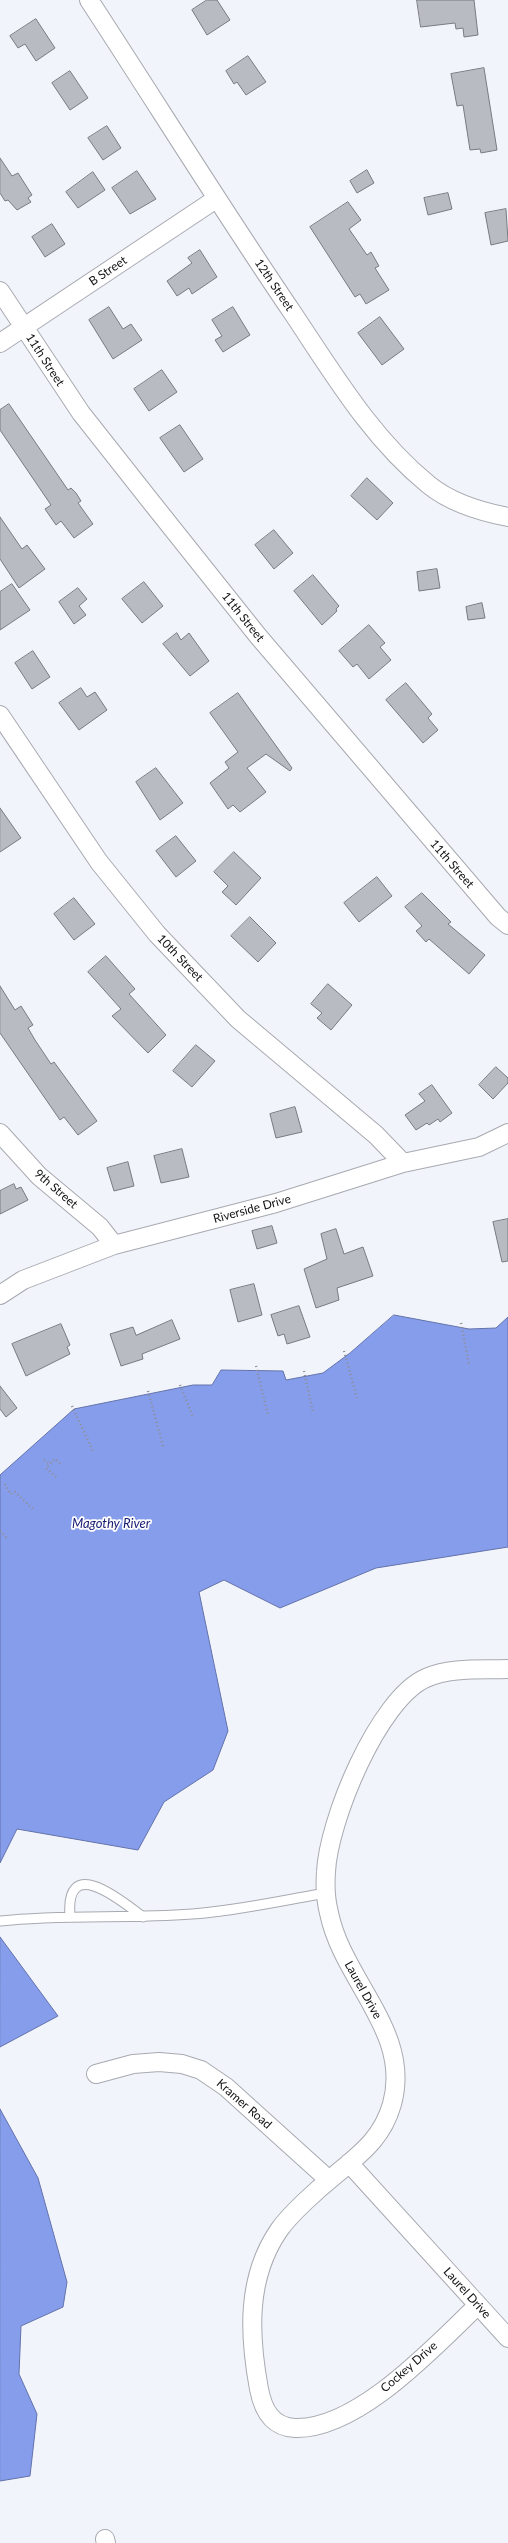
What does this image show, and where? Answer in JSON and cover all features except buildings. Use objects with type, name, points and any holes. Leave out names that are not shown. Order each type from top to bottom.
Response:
[{"type":"street","name":"12th Street","points":[[89,0],[216,199],[355,406],[391,451],[431,487],[461,503],[508,517]]},
{"type":"street","name":"B Street","points":[[0,343],[216,199]]},
{"type":"street","name":"11th Street","points":[[0,291],[81,413],[258,636],[428,838],[498,917],[508,925]]},
{"type":"street","name":"10th Street","points":[[0,715],[99,862],[157,934],[238,1019],[376,1135],[402,1163]]},
{"type":"street","name":"9th Street","points":[[0,1132],[39,1176],[100,1226],[114,1245]]},
{"type":"street","name":"Riverside Drive","points":[[0,1295],[24,1280],[114,1245],[276,1203],[402,1163],[479,1147],[508,1133]]},
{"type":"street","name":"Laurel Drive","points":[[508,1669],[472,1670],[425,1678],[388,1713],[369,1744],[342,1804],[331,1841],[326,1873],[329,1914],[346,1961],[375,2008],[392,2048],[397,2084],[385,2126],[369,2146],[349,2164],[508,2338]]},
{"type":"street","name":"Kramer Road","points":[[96,2074],[133,2064],[159,2062],[182,2064],[201,2070],[226,2087],[329,2180]]},
{"type":"street","name":"Cockey Drive","points":[[349,2164],[329,2180],[281,2227],[268,2248],[252,2300],[253,2355],[261,2402],[267,2415],[280,2425],[293,2428],[313,2427],[359,2407],[396,2382],[478,2306]]},
{"type":"lane","points":[[70,1916],[69,1904],[72,1892],[80,1886],[89,1885],[107,1890],[143,1917]]},
{"type":"lane","points":[[0,1921],[49,1916],[143,1917],[194,1914],[327,1893]]},
{"type":"path","points":[[461,1324],[469,1364]]},
{"type":"path","points":[[344,1351],[357,1398]]},
{"type":"path","points":[[256,1366],[268,1415]]},
{"type":"path","points":[[304,1371],[313,1413]]},
{"type":"path","points":[[180,1385],[193,1417]]},
{"type":"path","points":[[148,1391],[163,1446]]},
{"type":"path","points":[[72,1406],[93,1451]]},
{"type":"path","points":[[56,1477],[46,1468],[55,1459],[61,1464]]},
{"type":"path","points":[[44,1460],[50,1464]]},
{"type":"path","points":[[5,1484],[10,1494],[15,1492],[33,1509]]},
{"type":"path","points":[[0,1531],[8,1539]]},
{"type":"water","name":"Magothy River","points":[[394,1315],[469,1329],[496,1328],[508,1317],[508,1547],[376,1568],[280,1608],[224,1580],[199,1592],[228,1731],[213,1770],[164,1802],[138,1850],[17,1829],[0,1863],[0,1475],[74,1409],[193,1385],[212,1385],[221,1370],[283,1371],[286,1380],[323,1373],[350,1353]]},
{"type":"water","points":[[0,1937],[58,2016],[0,2047]]},
{"type":"water","points":[[0,2109],[38,2178],[67,2282],[63,2307],[21,2326],[19,2374],[37,2414],[30,2476],[0,2481]]}]
